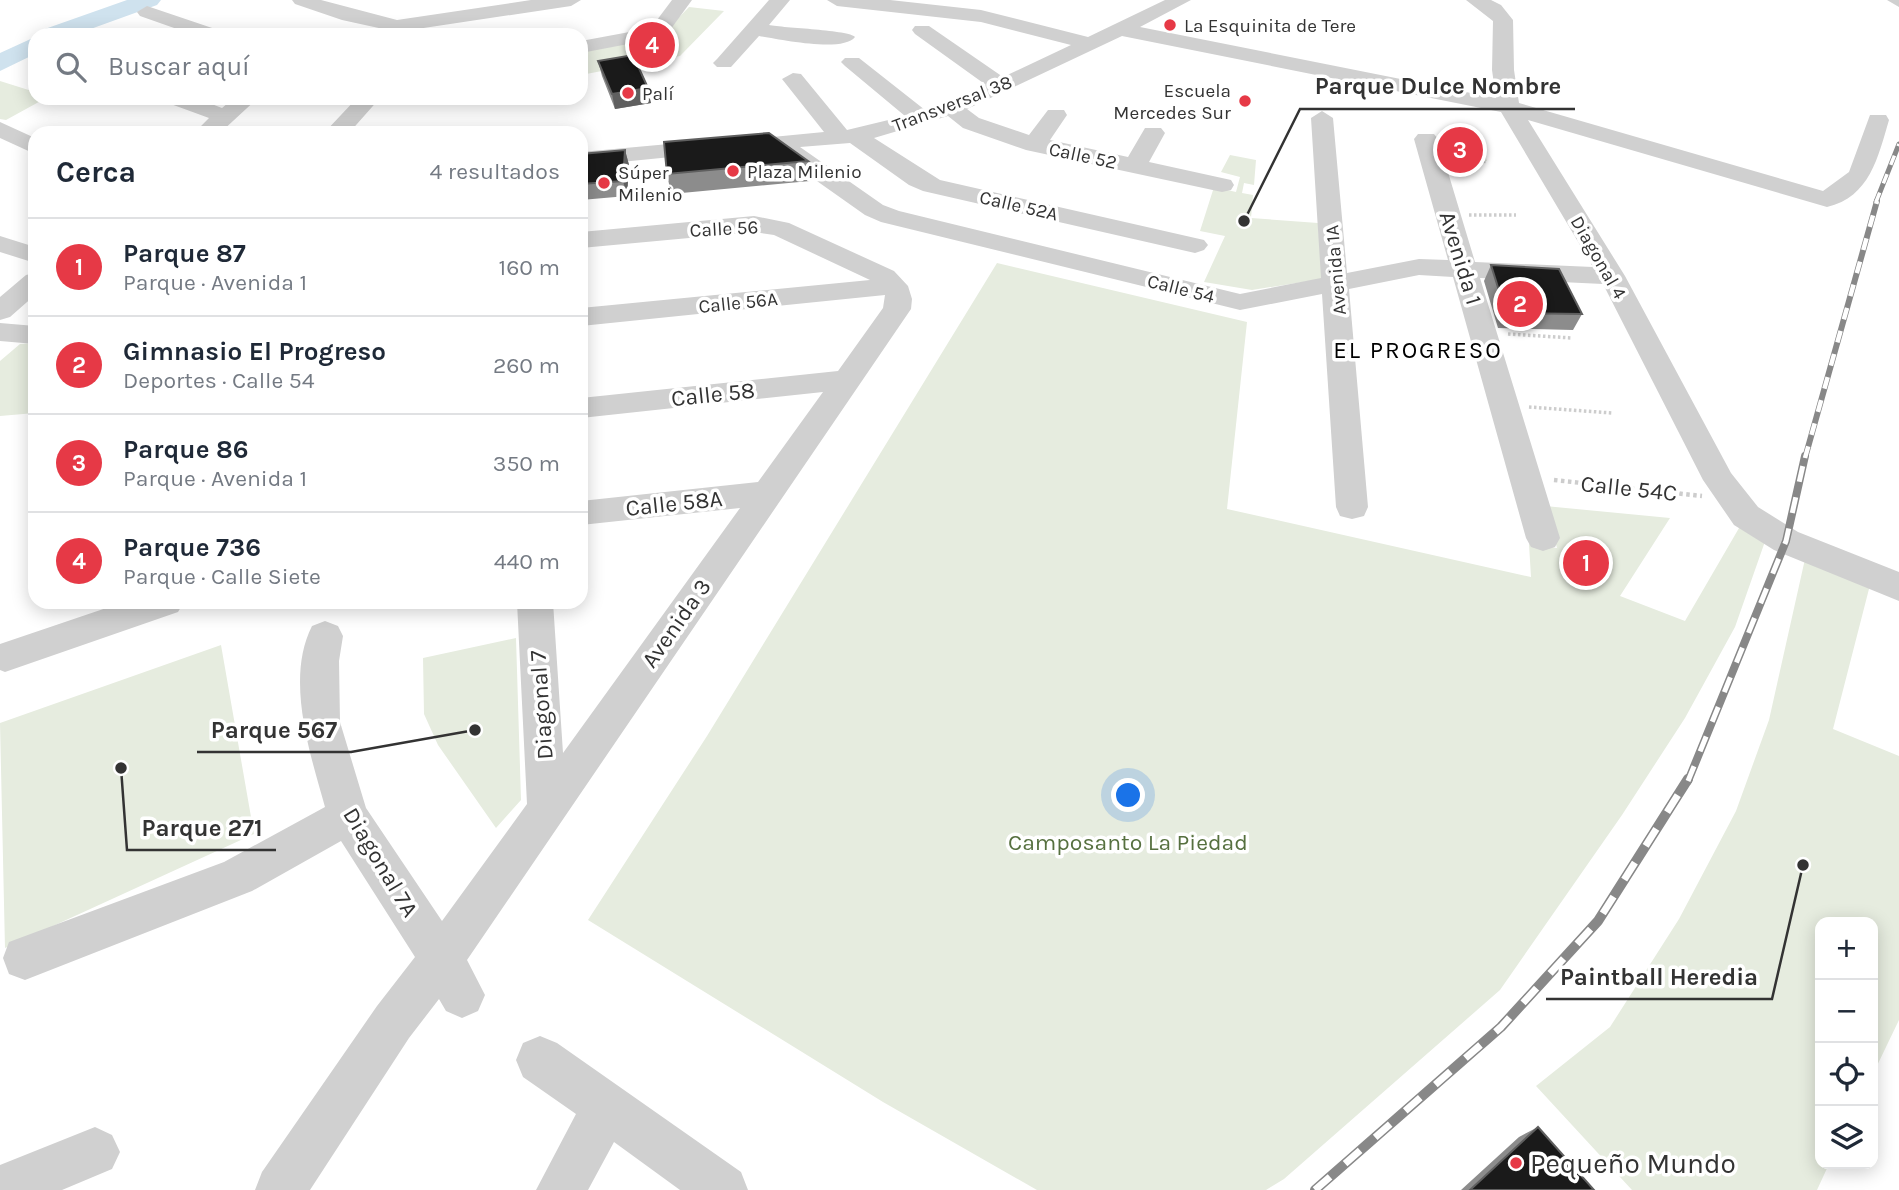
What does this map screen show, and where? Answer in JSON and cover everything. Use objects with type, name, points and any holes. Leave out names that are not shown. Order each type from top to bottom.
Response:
[{"type":"street","points":[[302,0],[342,22],[397,26],[518,4],[571,0]]},
{"type":"street","points":[[588,46],[658,33],[682,0]]},
{"type":"street","points":[[724,63],[780,0]]},
{"type":"street","points":[[837,0],[981,16],[1093,44]]},
{"type":"street","points":[[1143,0],[1176,3]]},
{"type":"street","name":"Diagonal 4","points":[[1476,0],[1494,9],[1503,20],[1503,70],[1509,107],[1612,276],[1718,480],[1740,508]]},
{"type":"street","name":"Transversal 38","points":[[588,158],[848,136],[922,119],[1093,44],[1176,3]]},
{"type":"street","points":[[147,12],[194,28]]},
{"type":"street","points":[[755,29],[804,37],[845,37]]},
{"type":"street","points":[[922,30],[1001,86]]},
{"type":"street","points":[[1122,30],[1509,107],[1827,200],[1860,175],[1878,120]]},
{"type":"street","points":[[852,62],[922,119]]},
{"type":"street","name":"Calle 52A","points":[[793,79],[848,136],[932,186],[1195,245]]},
{"type":"street","points":[[195,105],[224,116]]},
{"type":"street","points":[[213,126],[238,105]]},
{"type":"street","points":[[343,126],[362,105]]},
{"type":"street","name":"Calle 52","points":[[951,108],[988,131],[1034,145],[1222,185]]},
{"type":"street","points":[[1034,145],[1056,115]]},
{"type":"street","name":"Avenida 1A","points":[[1322,118],[1337,285],[1352,507]]},
{"type":"street","points":[[0,129],[28,143]]},
{"type":"street","points":[[1135,166],[1153,133]]},
{"type":"street","name":"Calle 54","points":[[755,144],[890,217],[1240,302],[1419,267],[1612,276]]},
{"type":"street","name":"Avenida 1","points":[[1429,150],[1543,538]]},
{"type":"street","name":"Calle 56","points":[[588,239],[728,226],[780,228],[885,277],[895,286]]},
{"type":"street","points":[[0,244],[28,253]]},
{"type":"street","points":[[0,293],[28,270]]},
{"type":"street","name":"Calle 56A","points":[[588,316],[895,286]]},
{"type":"street","name":"Avenida 3","points":[[280,1190],[393,1022],[452,977],[558,792],[897,309],[900,299],[895,286]]},
{"type":"street","points":[[0,312],[28,287]]},
{"type":"street","points":[[0,332],[28,334]]},
{"type":"street","name":"Calle 58","points":[[588,407],[846,380]]},
{"type":"street","name":"Calle 58A","points":[[588,512],[767,493]]},
{"type":"street","points":[[1740,508],[1786,541],[1899,587]]},
{"type":"street","points":[[5,657],[80,616],[123,609]]},
{"type":"street","name":"Diagonal 7","points":[[536,609],[558,792]]},
{"type":"street","name":"Diagonal 7","points":[[557,609],[558,792]]},
{"type":"street","name":"Diagonal 7A","points":[[325,636],[321,661],[321,722],[348,816],[452,977]]},
{"type":"street","points":[[25,958],[237,877],[348,816]]},
{"type":"street","points":[[540,1060],[723,1190]]},
{"type":"street","points":[[561,1190],[606,1108]]},
{"type":"street","points":[[0,1190],[95,1152]]},
{"type":"path","points":[[1429,150],[1488,162]]},
{"type":"path","points":[[1448,215],[1516,215]]},
{"type":"path","points":[[1483,333],[1572,338]]},
{"type":"path","points":[[1504,405],[1612,413]]},
{"type":"path","name":"Calle 54C","points":[[1525,477],[1740,508]]},
{"type":"green space","points":[[689,7],[724,11],[680,56],[588,74],[588,49],[660,37]]},
{"type":"green space","points":[[0,81],[28,90],[28,105],[33,105],[6,120],[0,119]]},
{"type":"green space","points":[[1432,139],[1481,142],[1487,161],[1439,158]]},
{"type":"green space","points":[[1230,155],[1256,160],[1254,185],[1244,183],[1242,193],[1253,195],[1251,218],[1318,223],[1322,279],[1252,290],[1204,282],[1225,236],[1200,231],[1214,187],[1236,192],[1240,177],[1221,172]]},
{"type":"green space","name":"Camposanto La Piedad","points":[[997,263],[1247,322],[1227,509],[1531,577],[1529,544],[1557,548],[1545,506],[1670,518],[1620,596],[1685,621],[1746,516],[1769,530],[1735,627],[1685,718],[1622,815],[1500,990],[1284,1179],[1266,1190],[1037,1190],[883,1102],[588,920],[707,736]]},
{"type":"green space","points":[[28,343],[28,414],[0,416],[0,361],[20,344]]},
{"type":"green space","points":[[1805,559],[1870,585],[1833,729],[1899,756],[1899,1020],[1878,1064],[1878,917],[1815,917],[1815,1169],[1827,1169],[1817,1190],[1632,1190],[1536,1086],[1610,1027],[1679,919],[1736,811],[1769,720]]},
{"type":"green space","points":[[516,638],[521,800],[496,828],[438,745],[424,714],[423,658]]},
{"type":"green space","points":[[221,645],[254,834],[5,948],[0,723]]},
{"type":"building","points":[[633,55],[648,88],[612,94],[598,61]]},
{"type":"building","points":[[769,133],[808,161],[667,174],[664,142]]},
{"type":"building","points":[[625,150],[623,181],[588,184],[588,153]]},
{"type":"building","points":[[1491,265],[1559,269],[1582,314],[1506,313]]},
{"type":"building","name":"Pequeño Mundo","points":[[1538,1127],[1594,1190],[1470,1190]]},
{"type":"waterway","points":[[71,28],[149,0]]},
{"type":"waterway","points":[[0,63],[28,48]]},
{"type":"railway","points":[[1876,202],[1899,144]]},
{"type":"railway","points":[[1805,458],[1877,201]]},
{"type":"railway","points":[[1688,781],[1786,541],[1805,456]]},
{"type":"railway","points":[[1315,1190],[1501,1027],[1598,921],[1688,779]]},
{"type":"place","name":"La Esquinita de Tere","points":[[1170,25]]},
{"type":"place","name":"Parque 736","points":[[652,45]]},
{"type":"place","name":"Palí","points":[[628,93]]},
{"type":"place","name":"Escuela Mercedes Sur","points":[[1245,101]]},
{"type":"place","name":"Parque 86","points":[[1460,150]]},
{"type":"place","name":"Plaza Milenio","points":[[733,171]]},
{"type":"place","name":"Súper Milenio","points":[[604,183]]},
{"type":"place","name":"Parque Dulce Nombre","points":[[1244,221]]},
{"type":"place","name":"Gimnasio El Progreso","points":[[1520,304]]},
{"type":"place","name":"Parque 87","points":[[1586,563]]},
{"type":"place","name":"Parque 567","points":[[475,730]]},
{"type":"place","name":"Parque 271","points":[[121,768]]},
{"type":"place","name":"Paintball Heredia","points":[[1803,865]]},
{"type":"place","name":"Pequeño Mundo","points":[[1516,1163]]},
{"type":"district","name":"EL PROGRESO","points":[[1418,350]]}]
